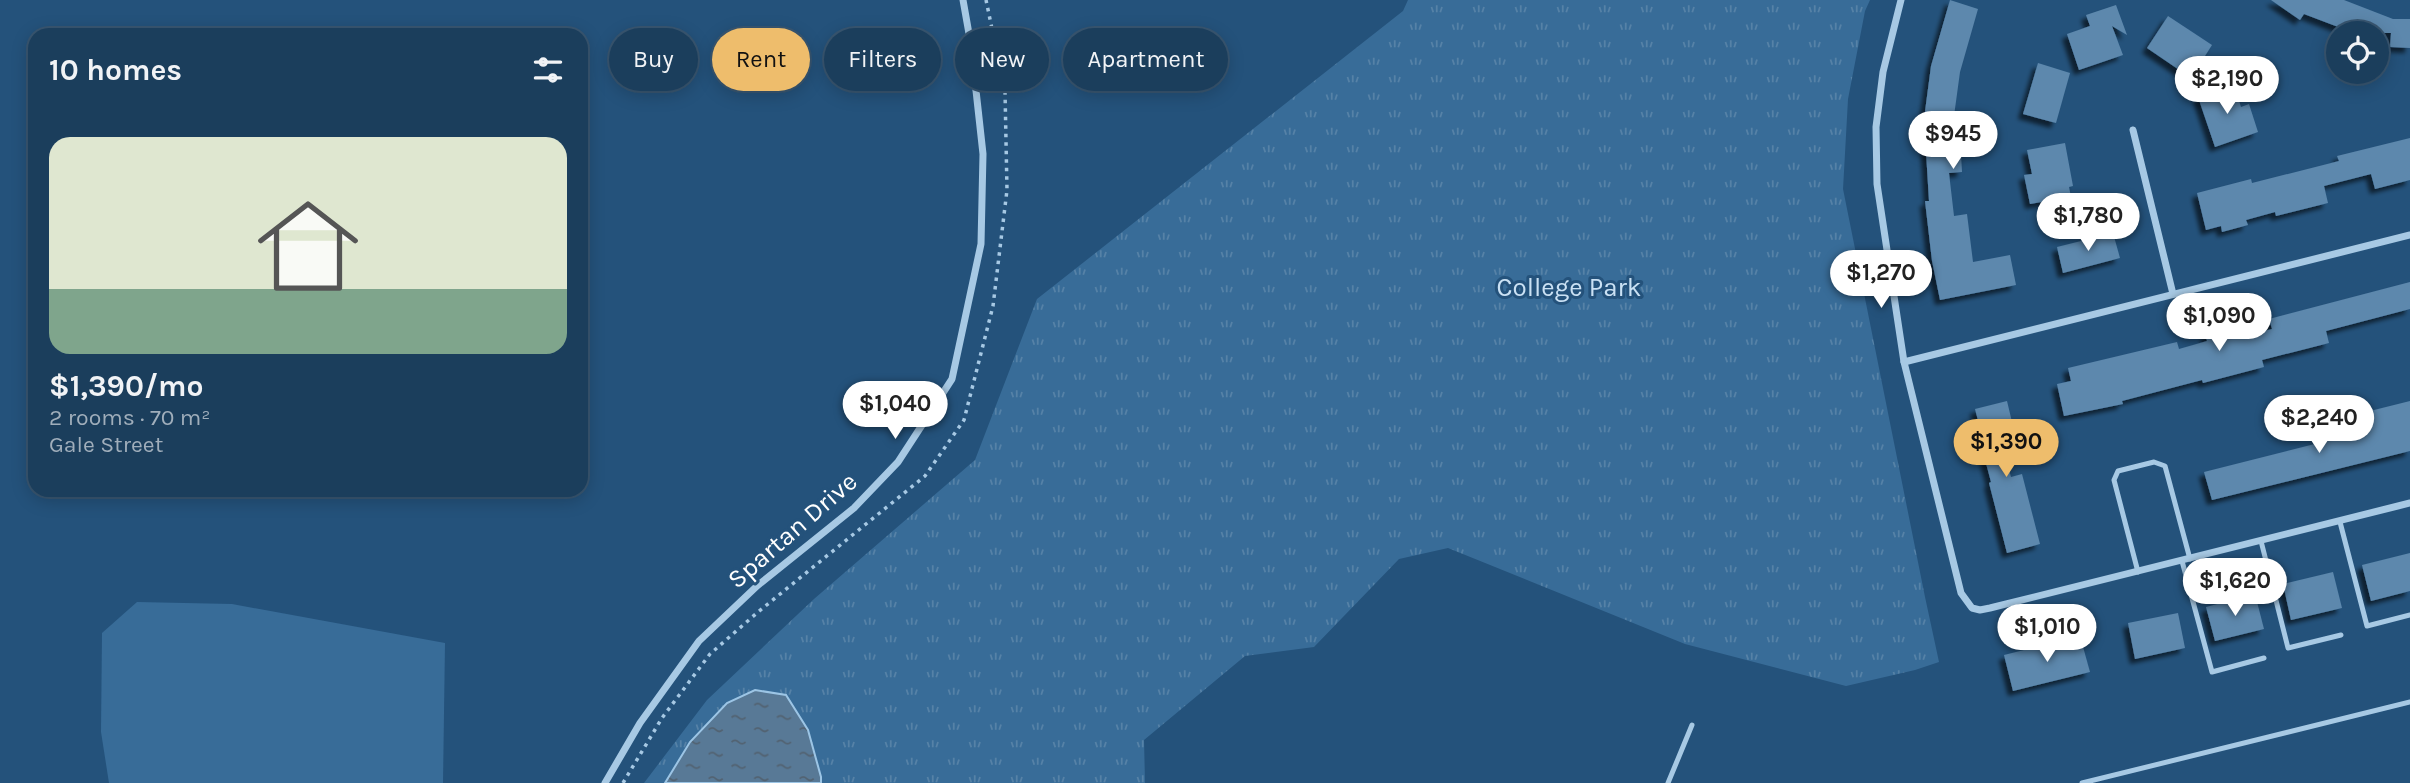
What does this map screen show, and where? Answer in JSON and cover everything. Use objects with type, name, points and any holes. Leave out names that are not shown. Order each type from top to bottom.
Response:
[{"type":"street","name":"Spartan Drive","points":[[605,783],[640,723],[699,641],[757,586],[855,508],[898,462],[951,379],[981,244],[983,154],[971,45],[963,0]]},
{"type":"street","points":[[1900,0],[1883,72],[1876,127],[1877,184],[1904,362],[1961,593],[1972,608],[1990,608],[2410,503]]},
{"type":"street","points":[[2133,130],[2173,294]]},
{"type":"street","points":[[1904,362],[2410,235]]},
{"type":"lane","points":[[2138,572],[2114,480],[2118,471],[2154,462],[2165,466],[2212,672],[2264,659]]},
{"type":"lane","points":[[2340,522],[2367,626],[2410,615]]},
{"type":"lane","points":[[2262,541],[2288,648],[2341,635]]},
{"type":"lane","points":[[2082,783],[2410,702]]},
{"type":"lane","points":[[1668,783],[1692,725]]},
{"type":"path","points":[[623,783],[662,718],[710,654],[837,549]]},
{"type":"green space","name":"College Park","points":[[1408,0],[1870,0],[1865,11],[1848,99],[1843,189],[1939,662],[1846,686],[1685,644],[1448,548],[1399,559],[1314,647],[1245,656],[1144,740],[1145,783],[644,783],[707,700],[814,599],[975,460],[1037,299],[1403,11]]},
{"type":"green space","points":[[137,602],[232,604],[445,643],[443,783],[109,783],[101,732],[102,633]]},
{"type":"water","points":[[755,690],[786,695],[808,730],[821,783],[665,783],[690,742],[727,703]]},
{"type":"building","points":[[1950,0],[1978,9],[1960,72],[1951,138],[1960,137],[1962,172],[1949,173],[1954,216],[1967,214],[1973,262],[2010,255],[2016,285],[1940,300],[1925,201],[1929,201],[1924,119],[1931,66]]},
{"type":"building","points":[[2271,0],[2344,0],[2393,19],[2410,19],[2410,48],[2390,47],[2389,21],[2326,22],[2304,14],[2300,20]]},
{"type":"building","points":[[2116,5],[2127,35],[2112,26],[2123,55],[2079,70],[2067,34],[2090,26],[2086,15]]},
{"type":"building","points":[[2168,16],[2212,45],[2191,78],[2147,48]]},
{"type":"building","points":[[2038,63],[2070,73],[2056,123],[2023,114]]},
{"type":"building","points":[[2234,85],[2241,107],[2249,104],[2258,132],[2215,147],[2198,97]]},
{"type":"building","points":[[2410,138],[2410,180],[2375,189],[2371,174],[2324,186],[2328,203],[2276,216],[2275,212],[2246,220],[2248,225],[2222,232],[2221,226],[2206,230],[2197,193],[2251,179],[2252,183],[2339,161],[2337,156]]},
{"type":"building","points":[[2065,143],[2073,186],[2069,187],[2071,197],[2030,204],[2024,175],[2032,174],[2027,150]]},
{"type":"building","points":[[2113,233],[2120,258],[2063,273],[2057,247]]},
{"type":"building","points":[[2410,282],[2410,309],[2326,331],[2329,343],[2262,360],[2264,367],[2203,383],[2202,380],[2122,401],[2123,404],[2064,416],[2057,384],[2071,381],[2068,368],[2177,342],[2179,349],[2207,341],[2205,334],[2237,325],[2240,337],[2272,329],[2269,319]]},
{"type":"building","points":[[2007,401],[2017,443],[2003,447],[2011,477],[2022,474],[2040,544],[2007,553],[1989,483],[1991,482],[1983,452],[1986,451],[1975,409]]},
{"type":"building","points":[[2410,401],[2410,451],[2212,500],[2204,472],[2366,431],[2362,413]]},
{"type":"building","points":[[2410,553],[2410,591],[2371,601],[2362,565]]},
{"type":"building","points":[[2333,572],[2342,608],[2291,620],[2283,584]]},
{"type":"building","points":[[2255,594],[2264,629],[2215,641],[2206,607]]},
{"type":"building","points":[[2178,613],[2185,648],[2135,659],[2128,623]]},
{"type":"building","points":[[2080,636],[2090,672],[2013,691],[2004,655]]}]
